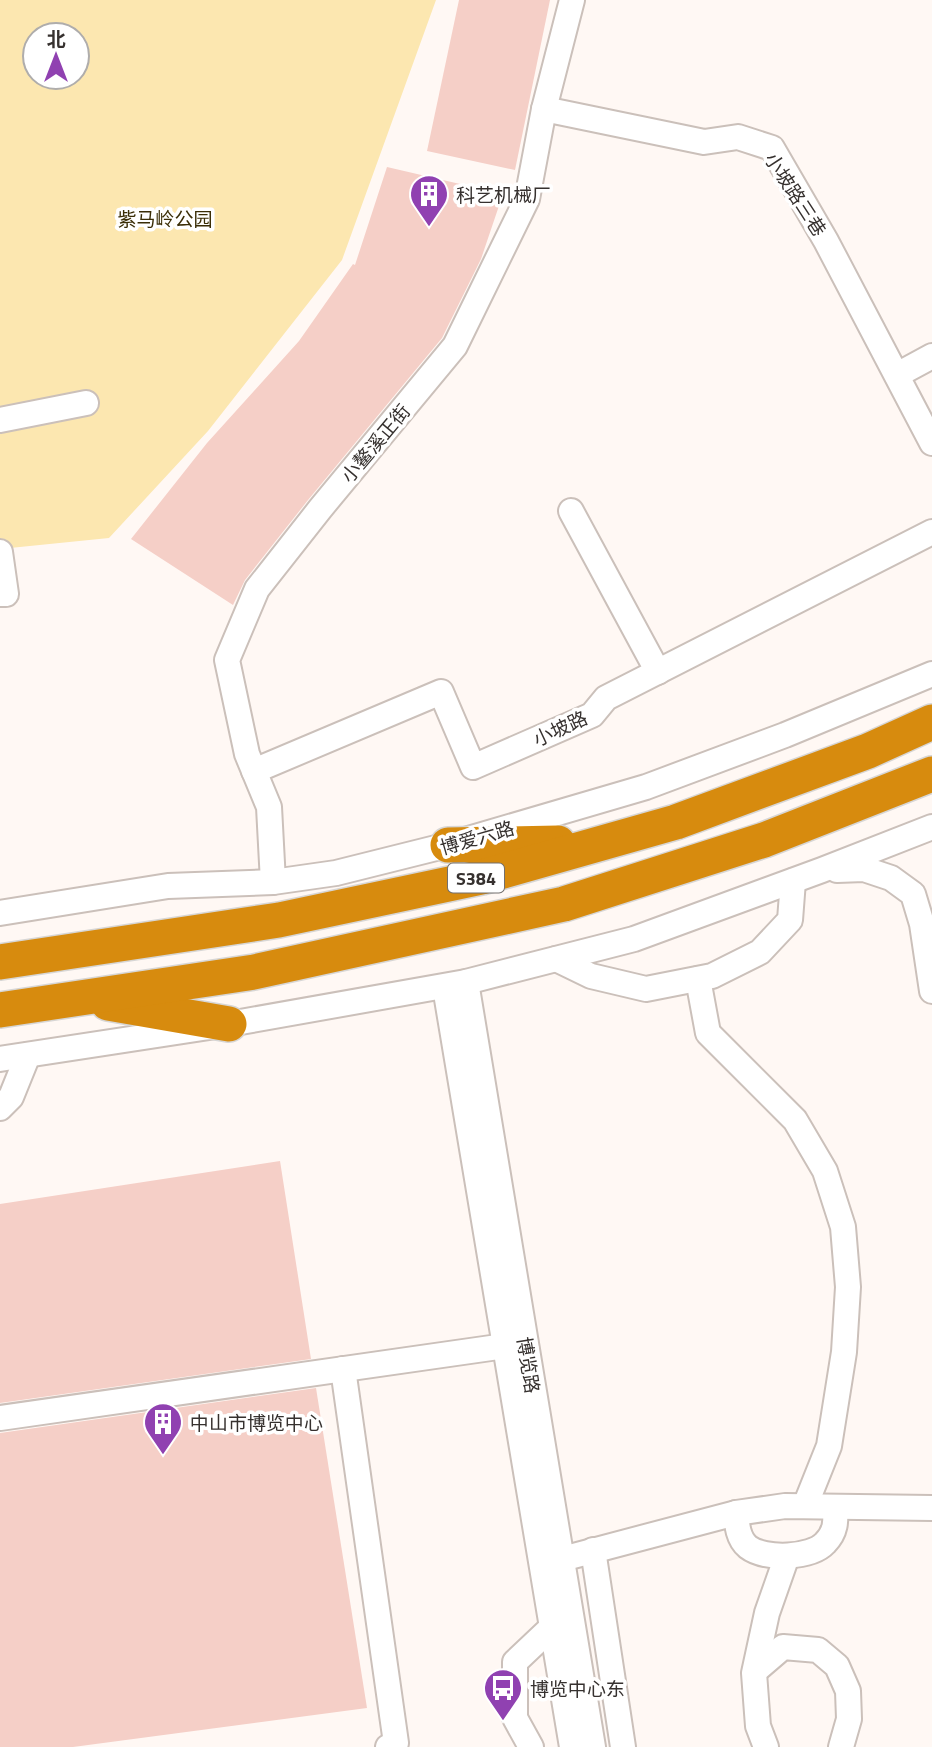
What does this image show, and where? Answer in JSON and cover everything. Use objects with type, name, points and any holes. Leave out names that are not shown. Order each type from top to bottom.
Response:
[{"type":"highway","name":"博爱六路","points":[[0,962],[279,920],[482,877],[676,822],[868,751],[932,722]]},
{"type":"highway","name":"S384","points":[[0,1010],[254,972],[564,905],[764,840],[932,774]]},
{"type":"highway","points":[[449,845],[607,842]]},
{"type":"highway","points":[[78,997],[229,1024]]},
{"type":"street","name":"小鳌溪正街","points":[[273,882],[269,807],[247,754],[227,660],[257,589],[455,346],[527,199],[544,109],[572,0]]},
{"type":"street","name":"小坡路三巷","points":[[544,109],[704,142],[738,137],[772,148],[826,241],[897,375],[925,414],[932,443]]},
{"type":"street","points":[[897,375],[932,356]]},
{"type":"street","points":[[0,420],[86,403]]},
{"type":"street","points":[[571,511],[658,672]]},
{"type":"street","name":"小坡路","points":[[254,771],[441,692],[474,767],[592,715],[606,698],[932,532]]},
{"type":"street","points":[[0,552],[6,594],[0,594]]},
{"type":"street","name":"博爱六路","points":[[0,913],[168,886],[273,882],[336,873],[449,845],[646,787],[785,735],[932,674]]},
{"type":"street","points":[[0,1059],[229,1024],[455,984],[556,959],[634,939],[932,827]]},
{"type":"street","points":[[822,870],[864,869],[891,878],[913,894],[922,924],[932,991]]},
{"type":"street","points":[[556,959],[591,976],[646,989],[712,976],[760,952],[790,920],[793,881]]},
{"type":"street","points":[[698,979],[709,1033],[795,1120],[825,1171],[843,1227],[848,1287],[844,1352],[830,1446],[805,1506]]},
{"type":"street","name":"博览路","points":[[455,984],[505,1346],[562,1625],[593,1747]]},
{"type":"street","name":"博览路","points":[[455,984],[562,1559],[562,1625],[572,1747]]},
{"type":"street","points":[[0,1108],[11,1097],[9,1083],[28,1055]]},
{"type":"street","points":[[0,1418],[505,1346]]},
{"type":"street","points":[[343,1369],[396,1743],[388,1747]]},
{"type":"street","points":[[562,1559],[736,1513],[785,1506],[932,1508]]},
{"type":"street","points":[[736,1513],[737,1531],[747,1547],[763,1555],[787,1556],[810,1551],[825,1543],[836,1524],[835,1507]]},
{"type":"street","points":[[593,1550],[623,1747]]},
{"type":"street","points":[[765,1747],[758,1726],[755,1671],[767,1613],[787,1556]]},
{"type":"street","points":[[531,1747],[514,1718],[514,1662],[562,1625]]},
{"type":"street","points":[[755,1671],[783,1647],[818,1650],[837,1666],[848,1691],[849,1718],[841,1747]]},
{"type":"green space","name":"紫马岭公园","points":[[0,0],[436,0],[342,260],[208,431],[109,538],[0,549]]},
{"type":"building","points":[[459,0],[550,0],[515,170],[427,151]]},
{"type":"building","points":[[387,167],[503,194],[481,259],[442,338],[245,580],[233,605],[131,539],[207,443],[299,341],[353,264],[355,265]]},
{"type":"building","points":[[280,1161],[311,1359],[0,1403],[0,1204]]},
{"type":"building","name":"中山市博览中心","points":[[316,1388],[367,1708],[73,1747],[0,1747],[0,1433]]},
{"type":"place","name":"科艺机械厂","points":[[429,228]]},
{"type":"place","name":"中山市博览中心","points":[[163,1456]]},
{"type":"place","name":"博览中心东","points":[[503,1722]]}]
